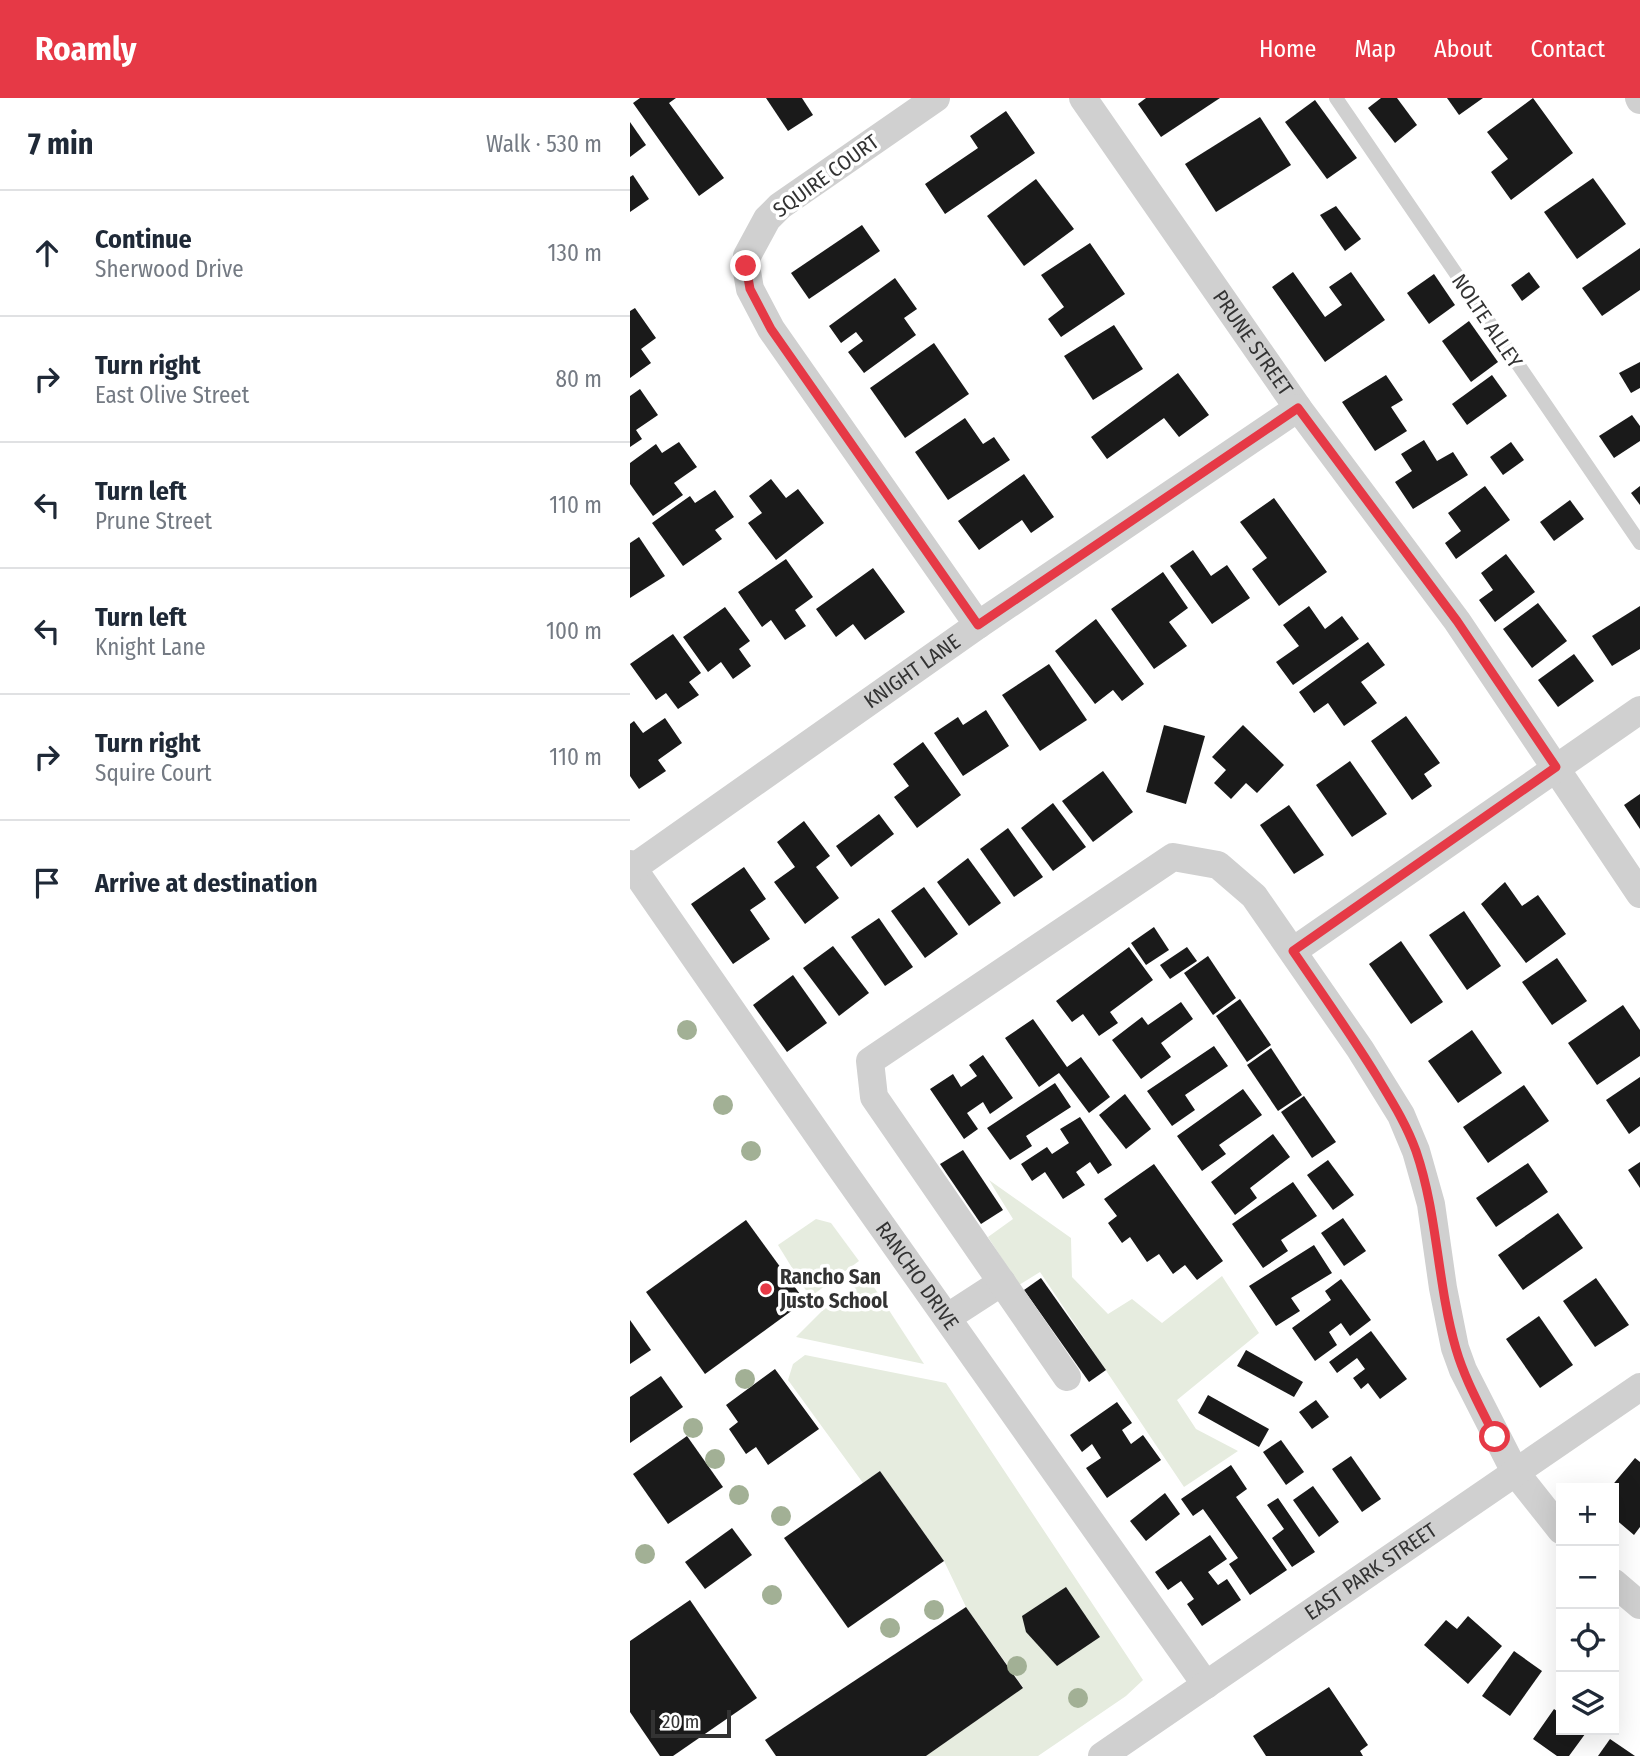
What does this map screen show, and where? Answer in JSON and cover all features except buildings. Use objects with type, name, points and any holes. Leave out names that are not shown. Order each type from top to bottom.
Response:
[{"type":"street","name":"SQUIRE COURT","points":[[936,98],[780,205],[767,219],[747,256],[746,274],[758,306],[771,329],[978,625]]},
{"type":"street","name":"PRUNE STREET","points":[[1083,98],[1298,408],[1457,621],[1640,894]]},
{"type":"street","name":"KNIGHT LANE","points":[[631,867],[978,625],[1298,408]]},
{"type":"street","points":[[1293,951],[1640,710]]},
{"type":"street","points":[[1067,1377],[874,1097],[870,1061],[1173,857],[1218,865],[1254,895],[1360,1049],[1401,1115],[1416,1151],[1431,1204],[1443,1288],[1455,1348],[1463,1370],[1515,1472],[1556,1524]]},
{"type":"street","name":"RANCHO DRIVE","points":[[631,867],[1206,1685]]},
{"type":"street","points":[[948,1317],[1002,1282]]},
{"type":"street","name":"EAST PARK STREET","points":[[1102,1756],[1640,1387]]},
{"type":"street","points":[[1619,1587],[1640,1605]]},
{"type":"lane","name":"NOLTE ALLEY","points":[[1336,98],[1640,543]]},
{"type":"shaded area","points":[[989,1180],[1071,1238],[1072,1277],[1108,1314],[1132,1299],[1162,1323],[1222,1276],[1259,1333],[1177,1400],[1196,1429],[1238,1451],[1184,1487],[1040,1272],[1019,1285],[988,1237],[1013,1219]]},
{"type":"shaded area","points":[[816,1219],[831,1223],[859,1261],[810,1297],[778,1245]]},
{"type":"shaded area","points":[[868,1278],[924,1364],[796,1337],[824,1309]]},
{"type":"shaded area","points":[[805,1355],[946,1383],[1143,1680],[1126,1696],[1038,1756],[926,1756],[1023,1687],[966,1607],[944,1561],[880,1471],[863,1483],[788,1380],[793,1364]]},
{"type":"place","name":"Rancho San Justo School","points":[[766,1289]]},
{"type":"route","points":[[746,266],[750,289],[771,329],[978,625],[1298,408],[1457,621],[1556,767],[1293,951],[1401,1115],[1416,1151],[1431,1204],[1455,1348],[1495,1437]]}]
